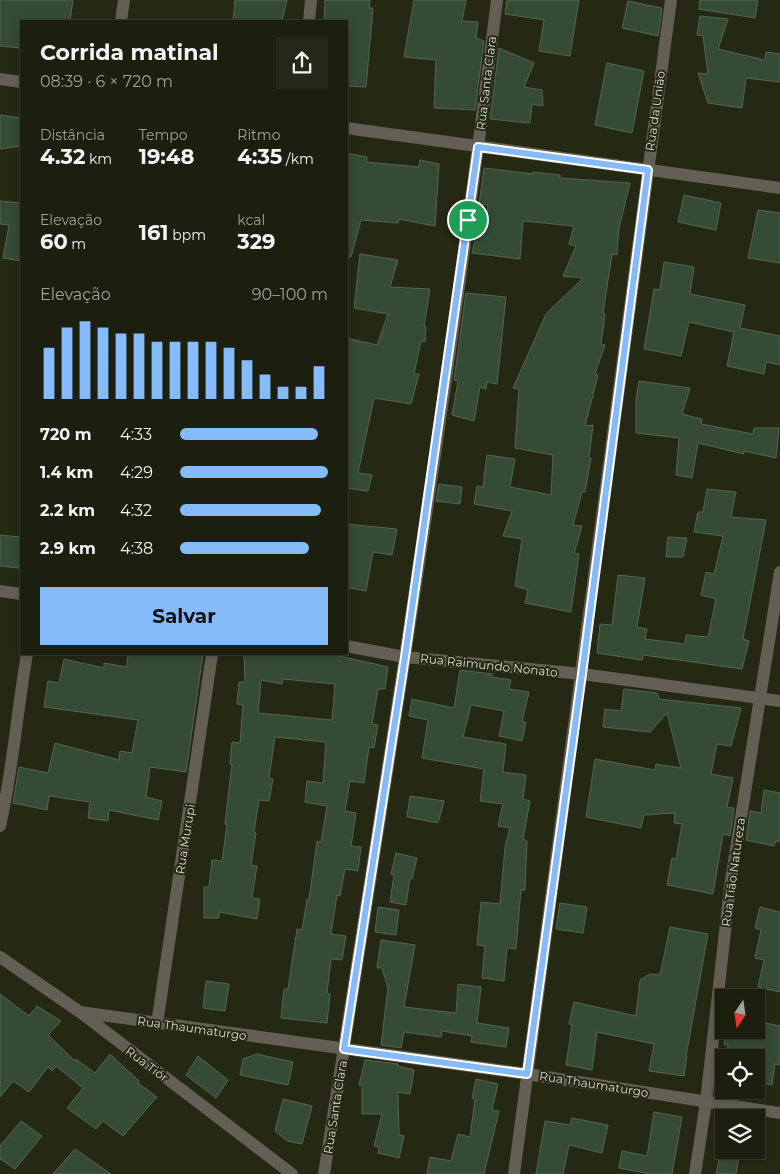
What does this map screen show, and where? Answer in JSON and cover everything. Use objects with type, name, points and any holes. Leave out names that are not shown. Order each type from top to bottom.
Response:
[{"type":"street","points":[[121,20],[124,0]]},
{"type":"street","points":[[309,20],[311,0]]},
{"type":"street","name":"Rua Santa Clara","points":[[324,1174],[405,657],[478,147],[497,0]]},
{"type":"street","name":"Rua da União","points":[[514,1174],[671,0]]},
{"type":"street","points":[[0,79],[20,82]]},
{"type":"street","points":[[348,128],[780,188]]},
{"type":"street","name":"Rua Tião Natureza","points":[[695,1174],[706,1102],[730,887],[780,572]]},
{"type":"street","points":[[0,591],[20,594]]},
{"type":"street","name":"Rua Raimundo Nonato","points":[[348,646],[405,657],[582,674],[780,701]]},
{"type":"street","points":[[0,826],[9,782],[16,716],[27,655]]},
{"type":"street","name":"Rua Murupi","points":[[157,1024],[212,655]]},
{"type":"street","name":"Rua Tiór","points":[[0,957],[80,1012],[292,1174]]},
{"type":"street","name":"Rua Thaumaturgo","points":[[80,1012],[527,1074],[780,1113]]},
{"type":"building","points":[[0,0],[73,0],[70,20],[20,20],[20,48],[0,46]]},
{"type":"building","points":[[235,0],[287,0],[282,20],[233,20]]},
{"type":"building","points":[[325,0],[370,0],[369,8],[373,8],[366,87],[348,86],[348,20],[324,20]]},
{"type":"building","points":[[414,0],[466,0],[462,21],[478,22],[476,38],[484,41],[475,110],[434,108],[436,60],[404,57]]},
{"type":"building","points":[[507,0],[579,0],[570,56],[539,51],[544,20],[505,14]]},
{"type":"building","points":[[700,0],[758,0],[755,18],[699,9]]},
{"type":"building","points":[[628,1],[662,8],[658,36],[622,28]]},
{"type":"building","points":[[700,16],[728,19],[718,49],[765,60],[766,52],[780,54],[780,82],[746,78],[742,108],[708,103],[698,73],[708,74],[703,36],[697,35]]},
{"type":"building","points":[[499,48],[534,63],[524,87],[542,90],[543,106],[532,104],[530,123],[490,119]]},
{"type":"building","points":[[607,63],[644,71],[632,133],[595,125]]},
{"type":"building","points":[[0,115],[20,118],[20,146],[0,149]]},
{"type":"building","points":[[348,153],[367,157],[366,162],[419,167],[420,160],[439,164],[435,226],[399,219],[398,223],[361,220],[351,257],[348,256]]},
{"type":"building","points":[[484,168],[560,175],[560,178],[630,183],[619,228],[617,255],[612,254],[603,313],[605,314],[601,344],[605,345],[595,374],[598,375],[585,426],[593,425],[589,458],[591,458],[585,492],[582,492],[573,525],[582,526],[574,553],[579,554],[571,612],[525,603],[528,590],[515,586],[522,539],[503,536],[512,511],[474,504],[477,486],[483,487],[487,455],[515,459],[510,487],[551,495],[553,455],[515,448],[519,389],[513,388],[546,314],[583,278],[563,276],[576,246],[569,244],[574,226],[523,221],[520,259],[472,253],[476,236],[483,237],[488,205],[479,204]]},
{"type":"building","points":[[684,195],[721,203],[716,230],[678,222]]},
{"type":"building","points":[[0,201],[20,203],[20,261],[3,258],[9,225],[0,224]]},
{"type":"building","points":[[758,210],[780,213],[780,263],[748,258]]},
{"type":"building","points":[[360,254],[398,260],[390,287],[430,289],[424,326],[426,327],[425,342],[421,341],[414,374],[419,374],[411,404],[374,398],[358,473],[372,475],[368,491],[348,488],[348,338],[377,345],[388,314],[354,308]]},
{"type":"building","points":[[664,262],[694,267],[690,294],[745,305],[740,328],[780,336],[780,365],[766,362],[764,374],[727,366],[734,332],[689,322],[681,356],[644,349],[654,289],[660,290]]},
{"type":"building","points":[[466,293],[506,297],[497,384],[487,382],[486,389],[480,387],[474,421],[452,415],[458,381],[454,380]]},
{"type":"building","points":[[639,381],[690,388],[682,414],[702,419],[701,424],[753,434],[754,428],[779,428],[776,458],[744,451],[744,454],[698,443],[692,478],[676,475],[679,438],[636,433],[636,399]]},
{"type":"building","points":[[439,484],[462,487],[460,504],[436,501]]},
{"type":"building","points":[[707,489],[736,492],[731,517],[766,520],[743,639],[749,641],[742,669],[643,655],[642,660],[597,653],[600,624],[612,625],[618,575],[645,578],[637,627],[647,629],[645,639],[685,644],[686,635],[708,637],[716,599],[701,595],[706,572],[714,574],[723,536],[694,532],[698,512],[703,512]]},
{"type":"building","points":[[348,524],[397,529],[392,555],[373,552],[366,591],[348,587]]},
{"type":"building","points":[[0,535],[20,537],[19,568],[0,566]]},
{"type":"building","points":[[668,537],[687,538],[683,557],[666,557]]},
{"type":"building","points":[[128,655],[203,655],[186,772],[150,767],[146,797],[162,801],[158,820],[109,810],[108,821],[88,818],[90,802],[49,796],[47,810],[13,803],[19,767],[48,773],[55,743],[119,760],[120,751],[132,753],[138,720],[44,707],[48,681],[59,683],[64,659],[104,668],[104,663],[127,667]]},
{"type":"building","points":[[244,655],[334,655],[388,667],[385,689],[378,689],[372,724],[378,725],[374,748],[369,747],[364,783],[350,781],[345,811],[356,813],[351,846],[361,847],[358,871],[345,869],[340,896],[337,895],[331,934],[346,936],[342,960],[331,959],[327,993],[330,994],[327,1023],[281,1018],[284,989],[288,989],[297,929],[302,930],[307,899],[309,900],[317,841],[321,842],[327,806],[305,802],[307,781],[323,783],[326,742],[275,737],[269,778],[273,779],[269,801],[259,800],[254,832],[256,833],[251,865],[257,866],[252,898],[260,899],[257,919],[219,912],[219,918],[204,918],[204,887],[209,887],[212,860],[222,861],[227,824],[225,824],[232,764],[230,764],[232,742],[240,743],[243,705],[237,704],[239,682],[245,682]],"holes":[[[283,679],[335,684],[332,720],[258,713],[261,680],[282,684]]]},
{"type":"building","points":[[460,670],[492,674],[492,677],[511,680],[509,689],[529,692],[522,722],[526,722],[522,741],[499,736],[504,711],[471,705],[463,737],[506,744],[503,772],[526,775],[523,799],[530,801],[523,839],[527,841],[525,890],[521,890],[516,949],[507,948],[504,981],[482,978],[485,946],[477,945],[481,902],[500,904],[505,847],[510,828],[498,826],[503,804],[480,801],[484,769],[422,758],[428,720],[409,716],[412,699],[454,708]]},
{"type":"building","points":[[624,689],[657,693],[659,699],[741,708],[731,746],[717,744],[711,774],[733,778],[727,807],[734,808],[730,836],[723,834],[713,894],[667,885],[672,858],[676,859],[682,824],[674,823],[675,813],[644,815],[641,828],[586,817],[595,759],[655,770],[656,764],[681,768],[667,713],[650,732],[603,727],[605,709],[621,711]]},
{"type":"building","points":[[764,790],[780,793],[780,842],[776,841],[774,846],[746,840],[750,811],[761,813]]},
{"type":"building","points":[[410,796],[444,801],[438,823],[407,817]]},
{"type":"building","points":[[396,853],[417,858],[412,879],[410,878],[406,905],[390,902],[394,875],[391,874]]},
{"type":"building","points":[[560,903],[587,907],[583,933],[556,929]]},
{"type":"building","points":[[378,907],[399,910],[396,935],[375,932]]},
{"type":"building","points":[[760,907],[780,912],[780,992],[758,987],[764,960],[755,958],[761,930],[755,928]]},
{"type":"building","points":[[670,927],[708,934],[684,1076],[649,1071],[654,1044],[597,1032],[592,1070],[566,1065],[572,1025],[569,1024],[574,1002],[636,1016],[640,980],[650,974],[660,975]]},
{"type":"building","points":[[381,940],[415,945],[404,1007],[456,1013],[458,984],[481,987],[477,1023],[509,1028],[506,1047],[471,1042],[472,1036],[442,1031],[441,1037],[404,1032],[401,1048],[381,1045],[388,988],[382,968],[377,968]]},
{"type":"building","points":[[206,981],[229,984],[225,1011],[203,1008]]},
{"type":"building","points":[[0,994],[29,1016],[37,1006],[61,1021],[48,1035],[75,1061],[76,1059],[95,1073],[110,1054],[139,1081],[138,1083],[157,1097],[123,1136],[103,1121],[96,1129],[67,1108],[83,1088],[56,1066],[52,1071],[48,1067],[29,1092],[13,1081],[0,1097]]},
{"type":"building","points":[[765,1023],[780,1026],[780,1065],[775,1064],[772,1085],[765,1084],[765,1049],[727,1049],[728,1045],[724,1045],[725,1039],[765,1039]]},
{"type":"building","points":[[257,1054],[293,1062],[288,1085],[240,1075],[243,1059]]},
{"type":"building","points":[[198,1056],[228,1080],[216,1098],[186,1075]]},
{"type":"building","points":[[365,1060],[398,1064],[398,1066],[414,1070],[410,1094],[398,1092],[399,1135],[404,1136],[399,1158],[378,1153],[379,1147],[374,1146],[382,1114],[362,1114],[362,1086],[359,1085]]},
{"type":"building","points":[[476,1079],[498,1084],[492,1110],[499,1111],[484,1174],[427,1174],[430,1157],[451,1161],[458,1134],[470,1137],[475,1099],[472,1098]]},
{"type":"building","points":[[283,1099],[312,1106],[302,1144],[287,1141],[275,1131]]},
{"type":"building","points":[[654,1112],[682,1117],[672,1174],[650,1174],[619,1168],[622,1151],[647,1156]]},
{"type":"building","points":[[572,1118],[608,1125],[602,1153],[569,1145],[563,1174],[536,1174],[545,1121],[570,1125]]},
{"type":"building","points":[[21,1121],[42,1136],[15,1169],[0,1159],[0,1146]]},
{"type":"building","points":[[75,1149],[111,1174],[53,1174]]},
{"type":"building","points":[[719,1159],[738,1159],[736,1174],[716,1174]]},
{"type":"route","points":[[478,147],[648,170],[527,1074],[344,1049],[405,657],[468,220],[478,147]]}]
